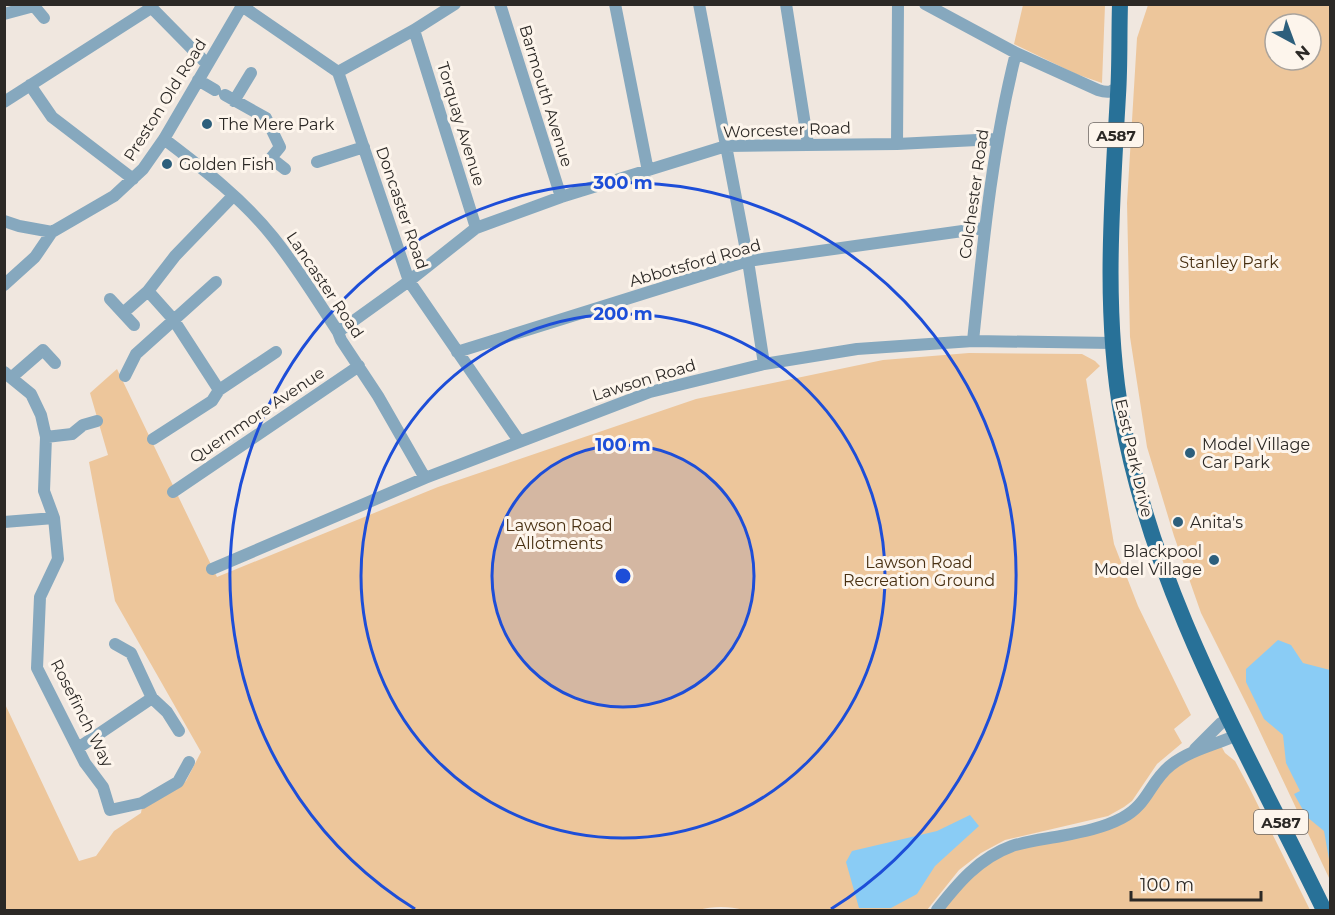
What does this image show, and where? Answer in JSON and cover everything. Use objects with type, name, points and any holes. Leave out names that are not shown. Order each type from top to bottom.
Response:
[{"type":"main road","name":"East Park Drive","points":[[1120,4],[1119,85],[1112,203],[1111,305],[1122,417],[1145,513],[1170,587],[1229,719],[1324,910]]},
{"type":"street","points":[[243,5],[338,72],[414,30],[455,4]]},
{"type":"street","name":"Barmouth Avenue","points":[[500,4],[561,197]]},
{"type":"street","points":[[615,4],[648,171]]},
{"type":"street","points":[[699,4],[748,261],[764,364]]},
{"type":"street","points":[[786,4],[808,144]]},
{"type":"street","points":[[897,144],[898,4]]},
{"type":"street","points":[[925,4],[1016,53],[1104,92],[1113,91],[1119,85]]},
{"type":"street","name":"Preston Old Road","points":[[52,232],[114,196],[143,169],[164,139],[243,5]]},
{"type":"street","points":[[4,14],[34,6],[44,18]]},
{"type":"street","points":[[5,101],[150,6],[207,64]]},
{"type":"street","name":"Torquay Avenue","points":[[414,30],[476,228]]},
{"type":"street","name":"Colchester Road","points":[[973,341],[984,228],[997,139],[1016,53]]},
{"type":"street","name":"Doncaster Road","points":[[338,72],[409,281],[519,441]]},
{"type":"street","points":[[225,95],[251,73]]},
{"type":"street","points":[[198,80],[266,118],[280,147],[271,158],[285,169]]},
{"type":"street","points":[[30,86],[52,117],[133,179]]},
{"type":"street","name":"Lancaster Road","points":[[164,139],[233,196],[272,236],[338,332],[425,478]]},
{"type":"street","name":"Worcester Road","points":[[338,332],[409,281],[476,228],[561,197],[726,146],[897,144],[997,139]]},
{"type":"street","points":[[317,162],[364,147]]},
{"type":"street","points":[[123,313],[148,291],[175,256],[233,196]]},
{"type":"street","points":[[4,221],[52,232],[35,257],[4,285]]},
{"type":"street","name":"Abbotsford Road","points":[[458,352],[748,261],[984,228]]},
{"type":"street","points":[[125,376],[136,354],[216,282]]},
{"type":"street","points":[[148,291],[173,319],[219,390]]},
{"type":"street","points":[[110,299],[134,325]]},
{"type":"street","name":"Lawson Road","points":[[212,569],[425,478],[650,392],[764,364],[857,349],[973,341],[1113,343]]},
{"type":"street","points":[[8,374],[43,350],[55,363]]},
{"type":"street","points":[[153,440],[212,400],[219,390],[276,352]]},
{"type":"street","name":"Quernmore Avenue","points":[[173,492],[359,366]]},
{"type":"street","name":"Rosefinch Way","points":[[8,374],[31,394],[41,415],[46,437],[44,491],[54,518],[58,560],[39,597],[36,668],[85,763],[103,787],[110,810],[141,802],[178,782],[189,762]]},
{"type":"street","points":[[46,437],[72,434],[83,425],[97,420]]},
{"type":"street","points":[[4,522],[54,518]]},
{"type":"street","points":[[115,644],[131,653],[152,698],[167,712],[179,731]]},
{"type":"street","points":[[78,748],[152,698]]},
{"type":"street","points":[[1192,752],[1221,723],[1229,719]]},
{"type":"street","points":[[937,910],[966,874],[996,854],[1012,846],[1085,831],[1123,818],[1147,797],[1157,779],[1170,766],[1192,752],[1237,735]]},
{"type":"green space","points":[[1023,5],[1105,5],[1102,83],[1076,74],[1014,44]]},
{"type":"green space","name":"Stanley Park","points":[[1148,5],[1330,5],[1330,880],[1201,613],[1174,536],[1147,447],[1130,337],[1127,203],[1137,38]]},
{"type":"green space","name":"Lawson Road Recreation Ground","points":[[969,353],[1082,354],[1100,366],[1086,379],[1114,544],[1138,606],[1191,715],[1174,729],[1182,743],[1157,764],[1132,801],[1124,807],[1108,816],[1005,840],[981,853],[959,870],[927,910],[744,910],[721,907],[698,910],[5,910],[4,702],[79,861],[96,856],[114,831],[141,813],[142,807],[186,781],[201,752],[115,601],[89,462],[108,455],[90,393],[117,369],[217,577],[438,487],[696,399],[883,360]]},
{"type":"green space","points":[[1219,742],[1225,753],[1235,761],[1310,910],[937,910],[996,854],[1123,818],[1157,779]]},
{"type":"water","points":[[1278,640],[1291,645],[1303,663],[1330,670],[1330,865],[1324,831],[1307,817],[1294,794],[1300,791],[1286,763],[1283,735],[1264,719],[1246,682],[1246,669]]},
{"type":"water","points":[[970,815],[979,826],[935,866],[917,894],[891,908],[859,908],[846,862],[852,851],[937,831]]},
{"type":"place","name":"The Mere Park","points":[[207,124]]},
{"type":"place","name":"Golden Fish","points":[[167,164]]},
{"type":"place","name":"Model Village Car Park","points":[[1190,453]]},
{"type":"place","name":"Anita's","points":[[1178,522]]},
{"type":"place","name":"Blackpool Model Village","points":[[1214,560]]},
{"type":"park label","name":"Lawson Road Allotments","points":[[559,534]]}]
